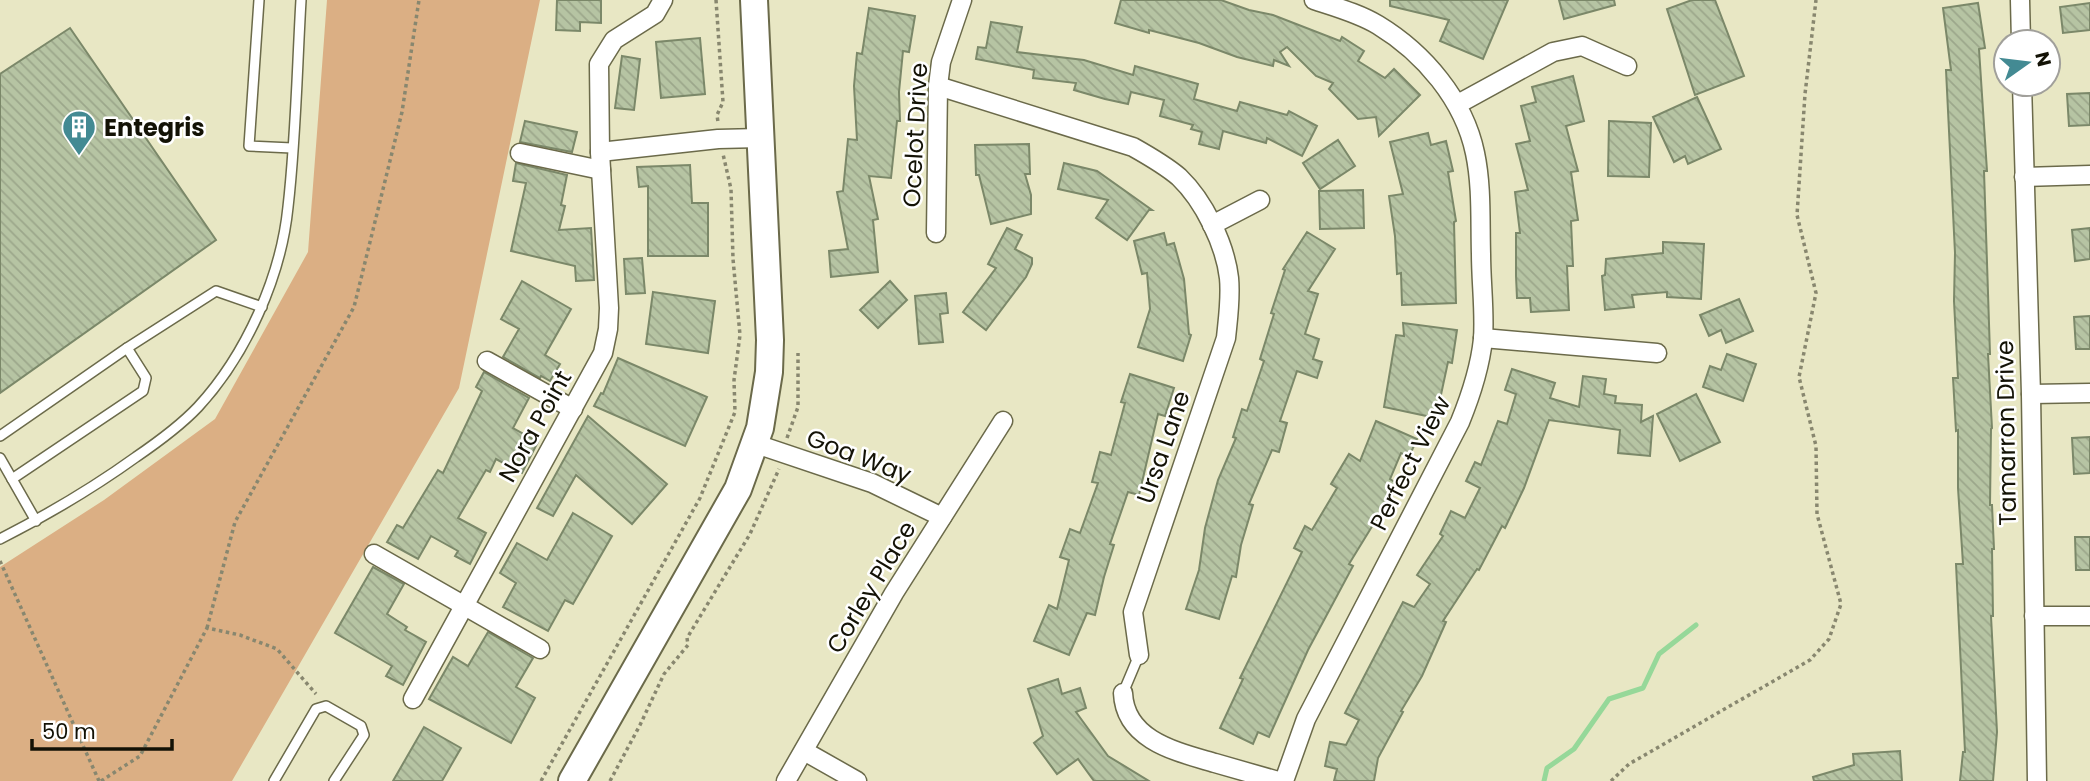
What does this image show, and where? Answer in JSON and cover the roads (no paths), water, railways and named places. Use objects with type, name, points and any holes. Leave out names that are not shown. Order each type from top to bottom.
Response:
[{"type":"main road","points":[[572,781],[738,489],[756,444],[766,400],[770,340],[754,0]]},
{"type":"street","name":"Nora Point","points":[[413,699],[603,353],[608,329],[599,64],[614,40],[655,13],[663,0]]},
{"type":"street","name":"Ocelot Drive","points":[[936,233],[938,86],[941,62],[961,0]]},
{"type":"street","name":"Perfect View","points":[[1284,781],[1306,719],[1461,422],[1478,369],[1483,338],[1478,176],[1469,130],[1458,104],[1425,63],[1404,43],[1367,20],[1314,0]]},
{"type":"street","points":[[2020,0],[2021,28]]},
{"type":"street","points":[[1458,104],[1553,52],[1582,46],[1627,66]]},
{"type":"street","name":"Ursa Lane","points":[[938,86],[1133,148],[1158,160],[1180,178],[1198,199],[1222,250],[1229,277],[1230,308],[1226,338],[1133,612],[1139,655]]},
{"type":"street","name":"Tamarron Drive","points":[[2022,98],[2031,394],[2037,781]]},
{"type":"street","points":[[600,152],[721,139],[760,138]]},
{"type":"street","points":[[520,153],[601,170]]},
{"type":"street","points":[[2024,177],[2090,175]]},
{"type":"street","points":[[1212,225],[1260,200]]},
{"type":"street","points":[[1483,338],[1657,353]]},
{"type":"street","points":[[488,361],[573,409]]},
{"type":"street","points":[[2031,394],[2090,393]]},
{"type":"street","name":"Corley Place","points":[[786,781],[894,593],[1003,422]]},
{"type":"street","name":"Goa Way","points":[[756,444],[872,483],[942,517]]},
{"type":"street","points":[[374,554],[540,649]]},
{"type":"street","points":[[2034,616],[2090,616]]},
{"type":"street","points":[[1125,687],[1127,712],[1131,719],[1152,740],[1166,749],[1278,781]]},
{"type":"street","points":[[804,751],[857,781]]},
{"type":"lane","points":[[258,0],[249,146],[292,148]]},
{"type":"lane","points":[[0,539],[36,521],[113,474],[163,438],[197,409],[221,380],[262,307],[272,282],[288,208],[301,0]]},
{"type":"lane","points":[[0,436],[127,348],[216,291],[262,307]]},
{"type":"lane","points":[[12,479],[144,391],[146,378],[127,348]]},
{"type":"lane","points":[[0,458],[36,521]]},
{"type":"lane","name":"Ursa Lane","points":[[1125,687],[1139,655]]},
{"type":"lane","points":[[274,781],[316,709],[326,706],[361,726],[364,735],[334,781]]},
{"type":"waterway","points":[[1544,781],[1547,768],[1574,749],[1609,699],[1643,688],[1659,654],[1696,625]]},
{"type":"place","name":"Entegris","points":[[79,157]]}]
